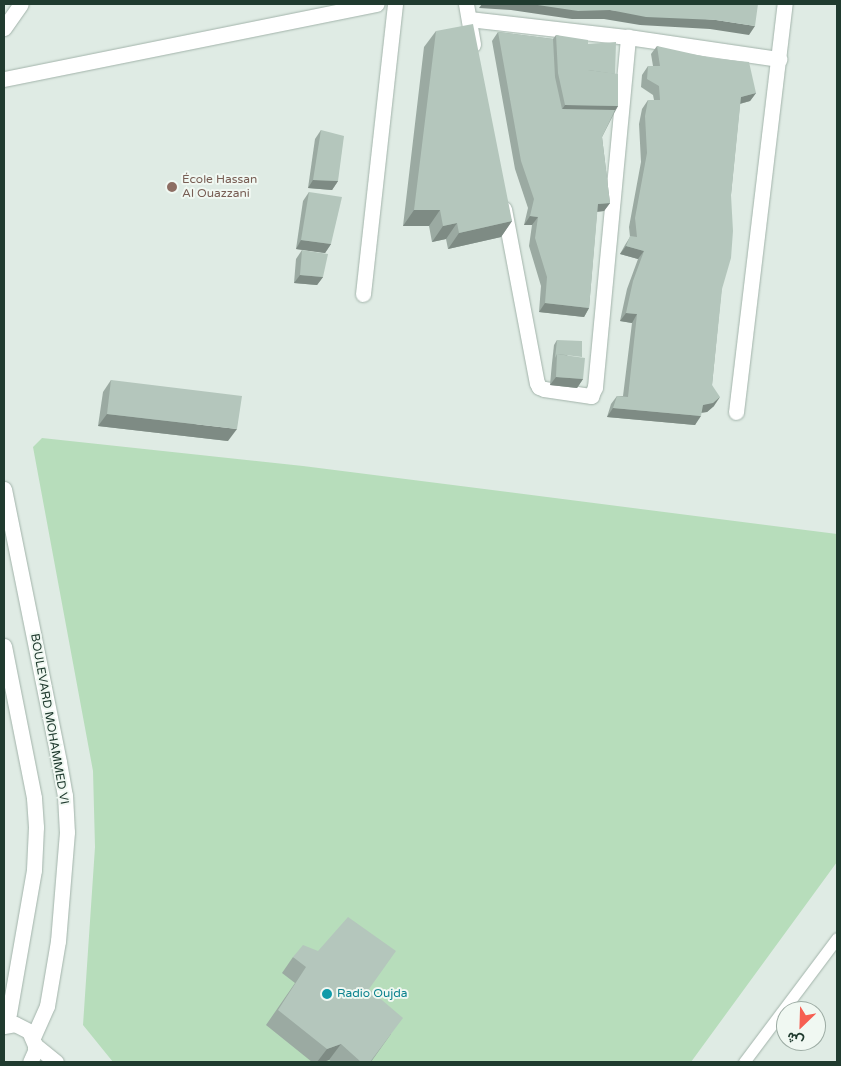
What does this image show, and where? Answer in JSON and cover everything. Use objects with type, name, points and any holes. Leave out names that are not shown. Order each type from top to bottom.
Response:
[{"type":"street","points":[[4,28],[21,4]]},
{"type":"street","points":[[4,79],[377,4]]},
{"type":"street","points":[[363,294],[395,4]]},
{"type":"street","points":[[466,4],[476,58]]},
{"type":"street","points":[[736,412],[780,59],[785,4]]},
{"type":"street","points":[[469,19],[628,37],[780,59]]},
{"type":"street","points":[[502,195],[539,387],[591,396],[595,387],[628,37]]},
{"type":"street","name":"BOULEVARD MOHAMMED VI","points":[[4,489],[59,762],[65,795],[67,832],[58,941],[47,1006],[34,1041],[30,1062]]},
{"type":"street","points":[[4,648],[34,798],[36,827],[33,878],[5,1025],[22,1027],[56,1062]]},
{"type":"lane","points":[[744,1062],[837,938]]},
{"type":"green space","points":[[42,438],[303,466],[837,534],[837,862],[691,1062],[113,1062],[83,1025],[95,847],[93,771],[33,447]]},
{"type":"building","points":[[531,4],[758,4],[755,26],[716,20],[646,17],[610,10],[578,11]]},
{"type":"building","points":[[473,24],[512,221],[459,233],[457,223],[443,226],[440,210],[414,210],[436,31]]},
{"type":"building","points":[[498,32],[553,39],[555,77],[562,109],[615,110],[602,137],[610,203],[598,204],[589,308],[545,303],[547,277],[535,238],[538,217],[530,216],[534,199],[521,161]]},
{"type":"building","points":[[556,35],[588,40],[588,70],[618,74],[618,106],[565,105],[558,73]]},
{"type":"building","points":[[616,42],[615,74],[588,70],[588,44]]},
{"type":"building","points":[[657,46],[711,58],[749,62],[756,93],[741,97],[731,195],[733,231],[731,258],[722,289],[712,385],[720,397],[713,403],[703,405],[701,416],[613,408],[617,396],[628,397],[637,314],[626,313],[633,281],[644,251],[626,246],[630,236],[637,237],[635,218],[647,153],[645,116],[648,100],[660,100],[659,86],[647,79],[648,66],[660,66]]},
{"type":"building","points":[[321,130],[344,136],[338,181],[313,180]]},
{"type":"building","points":[[309,192],[342,197],[331,244],[301,240]]},
{"type":"building","points":[[302,250],[328,254],[323,277],[300,275]]},
{"type":"building","points":[[557,340],[582,341],[582,357],[557,354],[555,358]]},
{"type":"building","points":[[557,354],[585,358],[583,379],[556,377]]},
{"type":"building","points":[[111,380],[242,396],[237,429],[107,414]]},
{"type":"building","name":"Radio Oujda","points":[[348,917],[396,951],[369,989],[403,1018],[370,1062],[361,1062],[341,1044],[327,1049],[278,1010],[306,967],[293,957],[303,945],[318,951]]},
{"type":"place","name":"École Hassan Al Ouazzani","points":[[172,187]]},
{"type":"place","name":"Radio Oujda","points":[[327,994]]}]
